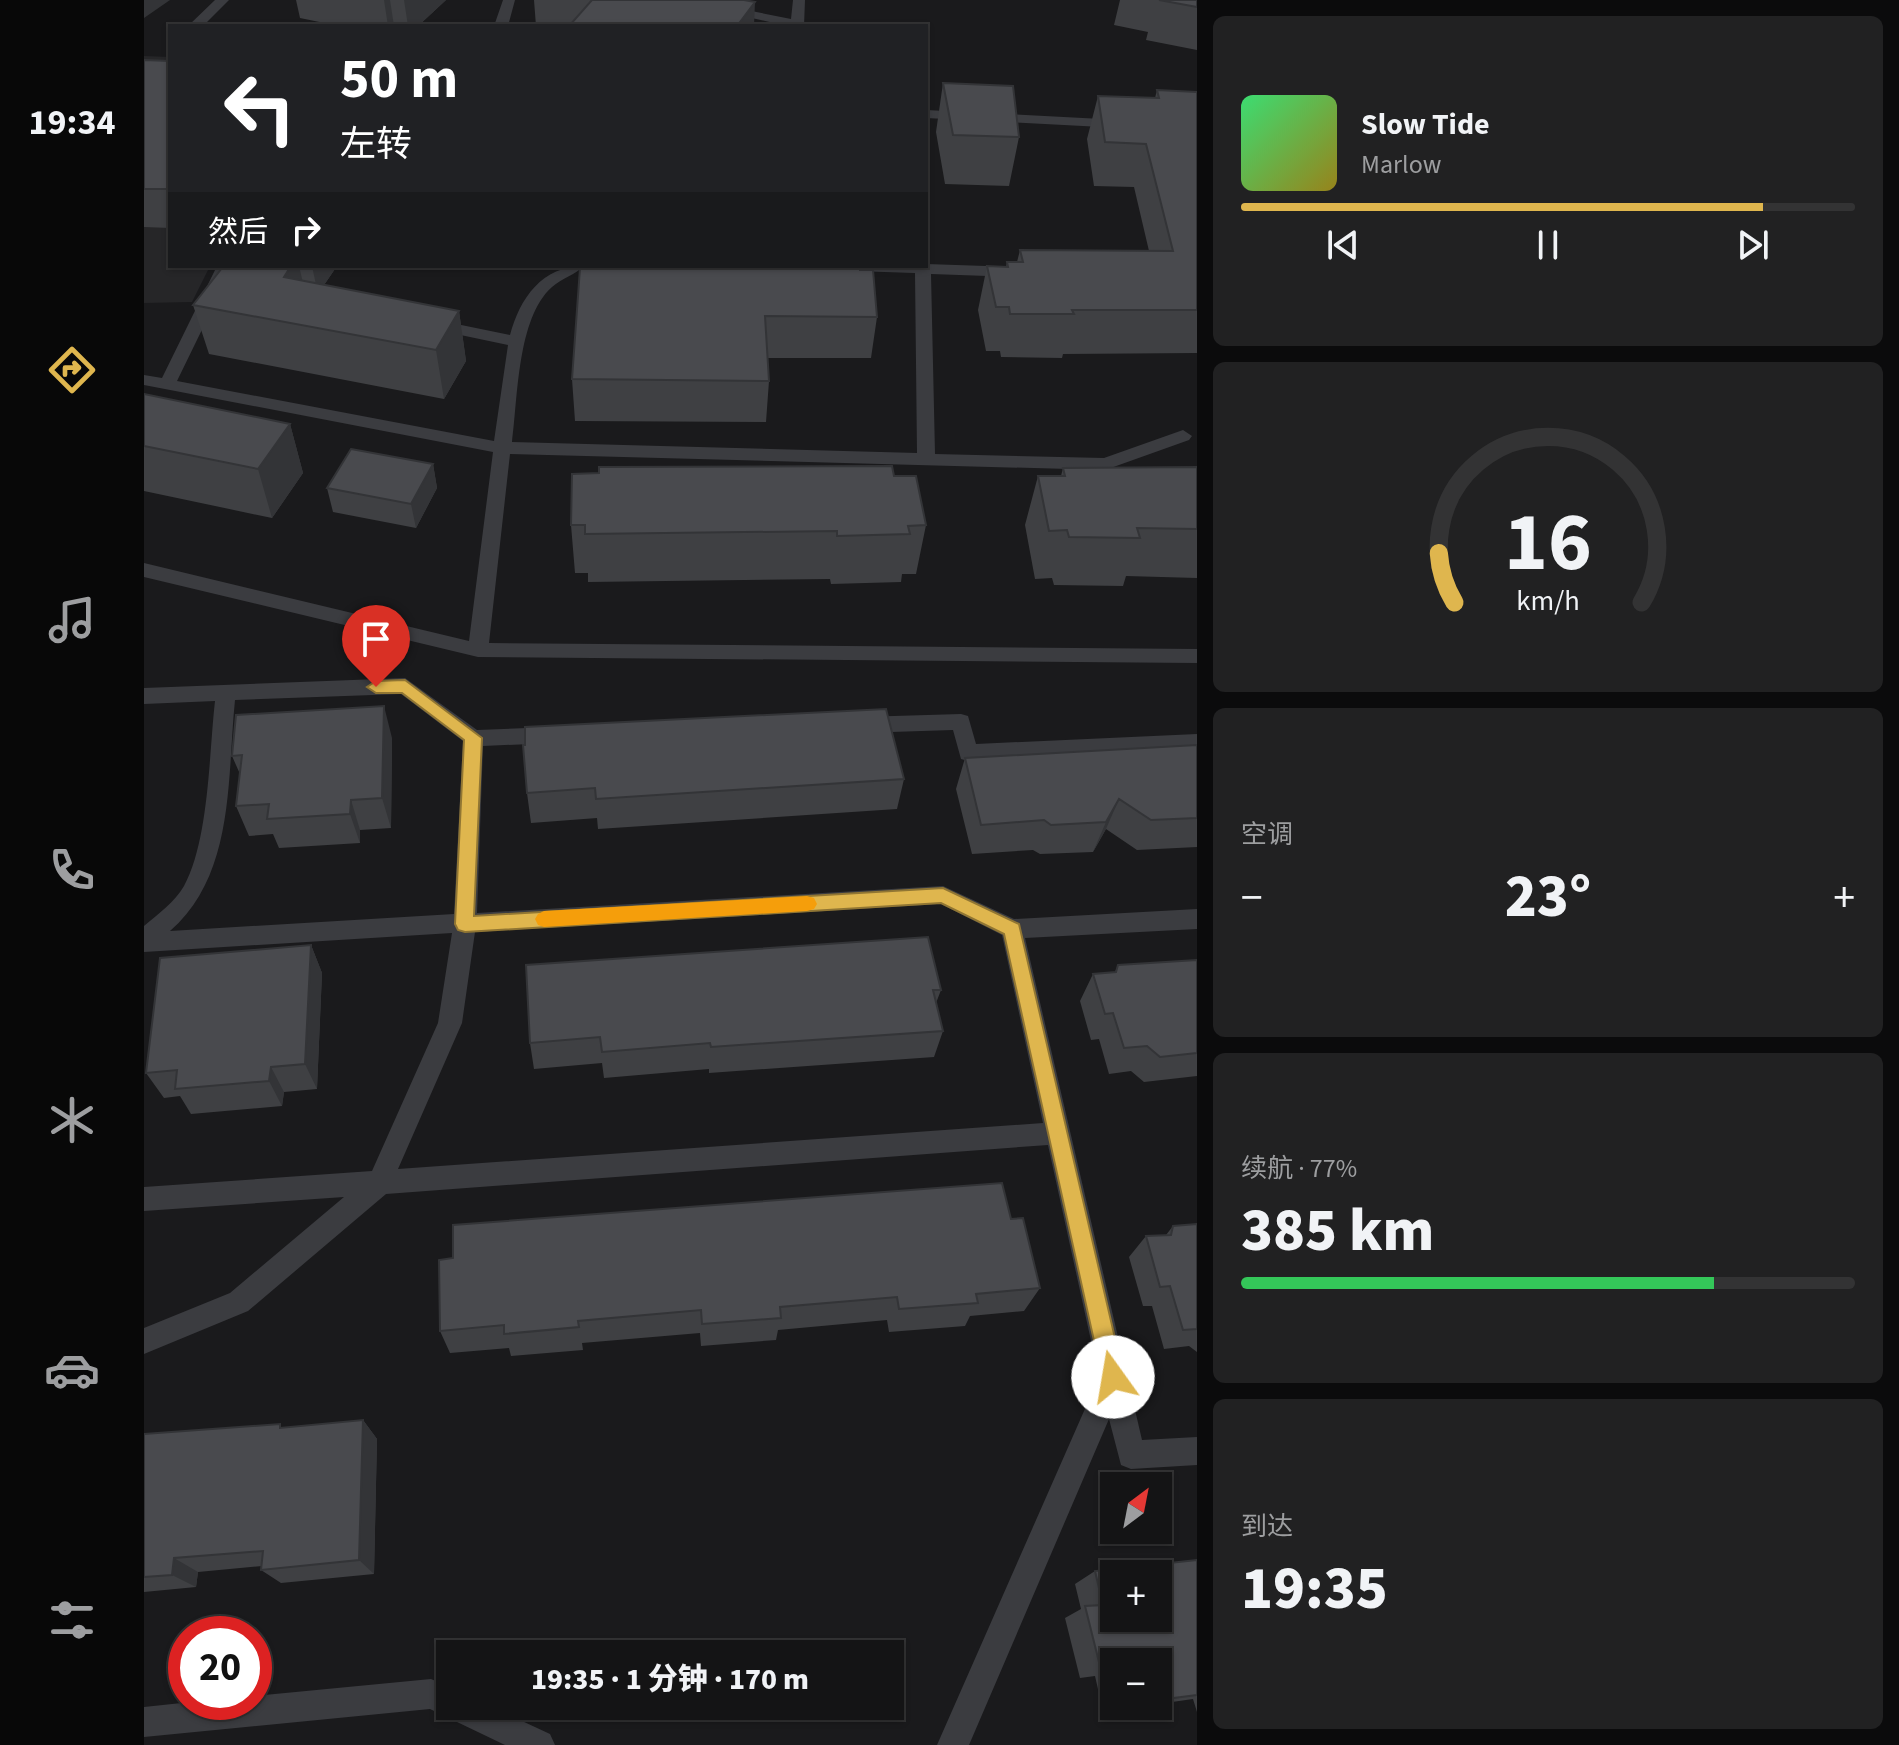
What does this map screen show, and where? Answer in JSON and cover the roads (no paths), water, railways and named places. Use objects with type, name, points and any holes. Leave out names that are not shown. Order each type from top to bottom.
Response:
[{"type":"lane","points":[[197,24],[223,0]]},
{"type":"lane","points":[[502,24],[509,0]]},
{"type":"lane","points":[[678,0],[792,24]]},
{"type":"lane","points":[[797,24],[799,0]]},
{"type":"lane","points":[[1056,121],[1112,109]]},
{"type":"lane","points":[[928,114],[1134,125]]},
{"type":"lane","points":[[478,650],[517,342],[525,310],[547,283],[573,268]]},
{"type":"lane","points":[[888,268],[1028,272]]},
{"type":"lane","points":[[923,270],[926,460]]},
{"type":"lane","points":[[166,386],[226,277]]},
{"type":"lane","points":[[413,320],[517,342]]},
{"type":"lane","points":[[144,380],[502,448],[1105,464],[1183,436]]},
{"type":"lane","points":[[144,570],[478,650],[1197,656]]},
{"type":"lane","points":[[144,696],[405,686],[473,738],[567,734]]},
{"type":"lane","points":[[144,941],[174,914],[195,888],[207,845],[226,692]]},
{"type":"lane","points":[[835,726],[961,722],[968,753],[1197,742]]},
{"type":"lane","points":[[144,1341],[239,1302],[379,1183],[450,1023],[465,924],[473,738]]},
{"type":"lane","points":[[144,941],[943,895],[1012,929],[1197,919]]},
{"type":"lane","points":[[1012,929],[1131,1455],[1197,1451]]},
{"type":"lane","points":[[144,1199],[1058,1133]]},
{"type":"lane","points":[[953,1745],[1113,1377]]},
{"type":"lane","points":[[144,1722],[431,1694],[436,1696]]},
{"type":"lane","points":[[486,1720],[539,1745]]}]
